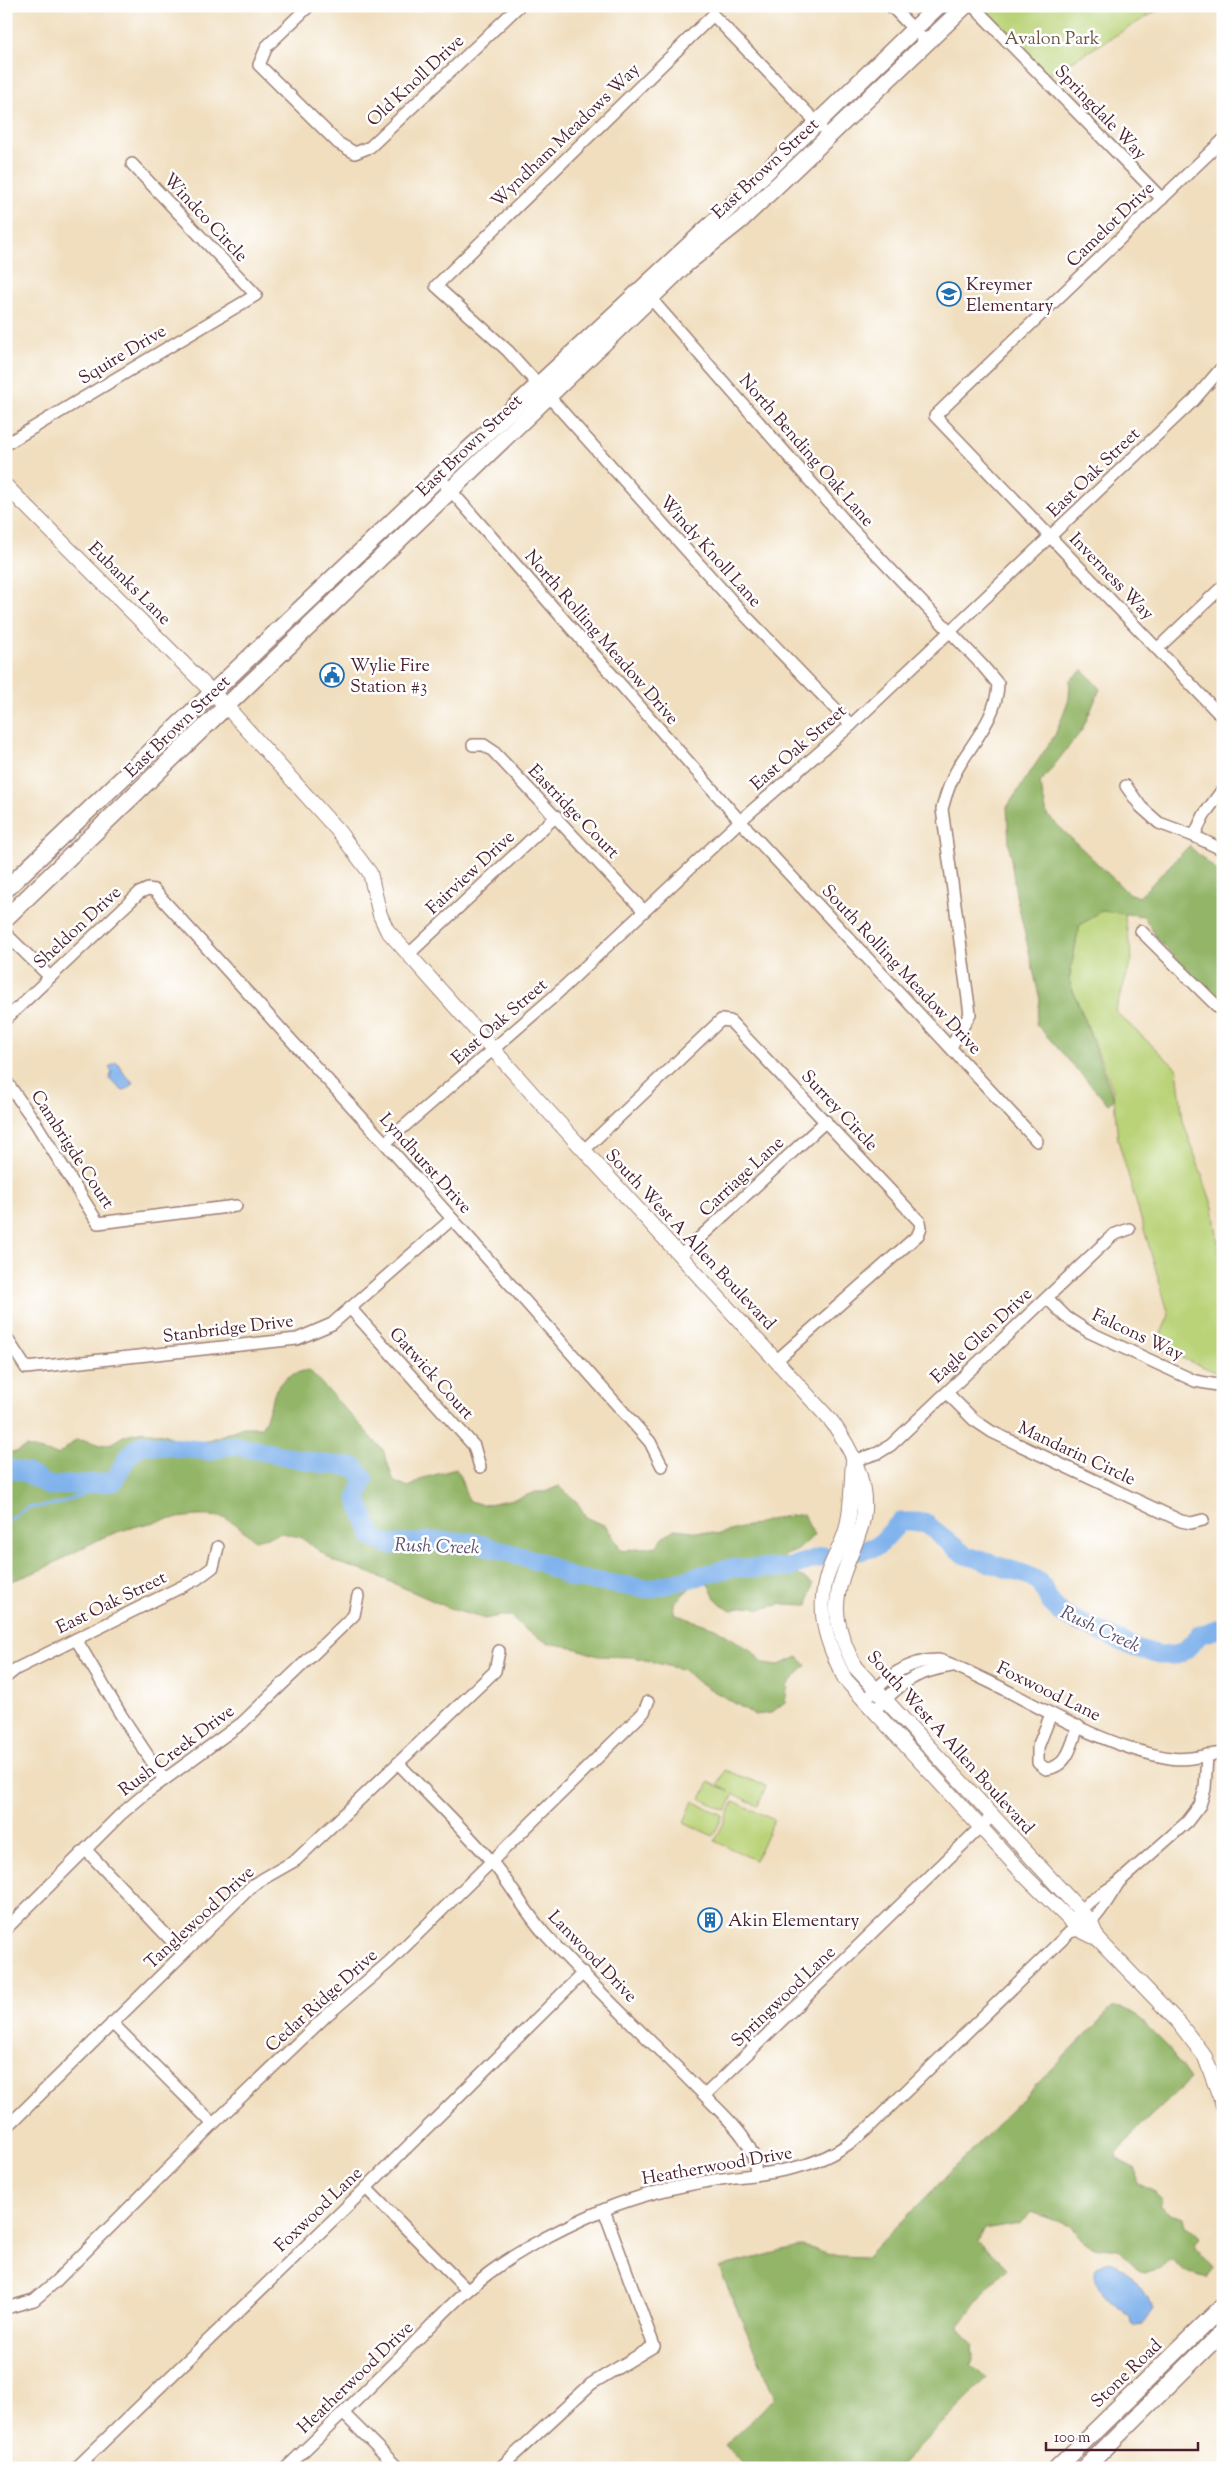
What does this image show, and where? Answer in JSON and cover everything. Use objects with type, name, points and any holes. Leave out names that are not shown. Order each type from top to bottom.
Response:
[{"type":"main road","name":"East Brown Street","points":[[6,918],[548,397],[729,208],[938,6]]},
{"type":"main road","name":"East Brown Street","points":[[6,889],[211,691],[537,384],[646,293],[742,220],[965,6]]},
{"type":"main road","name":"Stone Road","points":[[1058,2468],[1223,2306]]},
{"type":"main road","points":[[1085,2468],[1223,2331]]},
{"type":"main road","points":[[1191,2337],[1203,2350]]},
{"type":"street","name":"Old Knoll Drive","points":[[309,6],[267,46],[259,65],[338,143],[355,153],[370,147],[518,6]]},
{"type":"street","points":[[891,6],[927,43]]},
{"type":"street","name":"Springdale Way","points":[[973,6],[1162,199]]},
{"type":"street","name":"Wyndham Meadows Way","points":[[548,397],[486,330],[436,286],[713,15],[830,136]]},
{"type":"street","name":"Camelot Drive","points":[[935,416],[1223,140]]},
{"type":"street","name":"Windco Circle","points":[[132,164],[256,295]]},
{"type":"street","name":"North Bending Oak Lane","points":[[646,293],[852,528],[998,684],[998,700],[987,723],[959,766],[948,787],[942,809],[970,1014],[951,1047]]},
{"type":"street","name":"Squire Drive","points":[[6,444],[256,295]]},
{"type":"street","name":"East Oak Street","points":[[385,1143],[551,999],[740,821],[851,725],[1194,400],[1223,366]]},
{"type":"street","name":"Windy Knoll Lane","points":[[548,397],[741,611],[851,725]]},
{"type":"street","name":"Inverness Way","points":[[935,416],[1223,718]]},
{"type":"street","name":"North Rolling Meadow Drive","points":[[438,476],[740,821]]},
{"type":"street","name":"Eubanks Lane","points":[[6,486],[226,706],[356,852],[370,873],[380,915],[387,930],[409,954]]},
{"type":"street","points":[[1157,649],[1223,586]]},
{"type":"street","name":"Eastridge Court","points":[[473,745],[484,746],[493,751],[644,911]]},
{"type":"street","points":[[1126,786],[1141,807],[1159,824],[1194,836],[1223,850]]},
{"type":"street","points":[[1194,836],[1204,815],[1223,789]]},
{"type":"street","name":"Fairview Drive","points":[[409,954],[556,816]]},
{"type":"street","name":"South Rolling Meadow Drive","points":[[740,821],[1037,1141]]},
{"type":"street","name":"Sheldon Drive","points":[[6,1019],[139,893],[148,889],[154,890]]},
{"type":"street","name":"Lyndhurst Drive","points":[[154,890],[385,1143],[650,1442],[662,1466]]},
{"type":"street","points":[[1141,931],[1223,1012]]},
{"type":"street","points":[[6,934],[50,978]]},
{"type":"street","name":"South West A Allen Boulevard","points":[[409,954],[584,1150],[832,1422],[846,1442],[864,1486],[864,1516],[859,1534],[844,1570],[837,1605],[846,1647],[855,1667],[1080,1910],[1077,1926]]},
{"type":"street","name":"Surrey Circle","points":[[584,1150],[721,1020],[730,1021],[920,1222],[921,1227],[918,1235],[776,1360]]},
{"type":"street","name":"Cambrigde Court","points":[[6,1081],[35,1122],[98,1223],[236,1206]]},
{"type":"street","name":"Carriage Lane","points":[[680,1256],[826,1121]]},
{"type":"street","name":"Stanbridge Drive","points":[[6,1337],[26,1368],[297,1339],[332,1324],[452,1219]]},
{"type":"street","name":"Eagle Glen Drive","points":[[853,1461],[878,1453],[891,1444],[1113,1235],[1129,1229]]},
{"type":"street","name":"Falcons Way","points":[[1047,1298],[1066,1316],[1089,1332],[1195,1381],[1223,1386]]},
{"type":"street","name":"Gatwick Court","points":[[350,1308],[474,1446],[480,1466]]},
{"type":"street","name":"Mandarin Circle","points":[[946,1393],[974,1420],[992,1432],[1180,1521],[1191,1523],[1203,1520]]},
{"type":"street","name":"South West A Allen Boulevard","points":[[853,1461],[846,1531],[828,1573],[822,1610],[824,1631],[832,1653],[845,1679],[869,1706],[981,1828],[1077,1926]]},
{"type":"street","name":"East Oak Street","points":[[6,1677],[16,1669],[197,1579],[213,1567],[218,1547]]},
{"type":"street","name":"Rush Creek Drive","points":[[6,1929],[120,1815],[164,1780],[242,1724],[354,1615],[358,1596]]},
{"type":"street","points":[[76,1639],[121,1715],[164,1780]]},
{"type":"street","name":"Tanglewood Drive","points":[[6,2128],[254,1884],[296,1860],[494,1671],[498,1651]]},
{"type":"street","name":"Foxwood Lane","points":[[869,1706],[875,1690],[893,1673],[906,1666],[940,1660],[978,1676],[1051,1714],[1122,1743],[1171,1758],[1194,1759],[1223,1753]]},
{"type":"street","points":[[869,1706],[884,1700],[912,1676],[928,1670],[952,1666]]},
{"type":"street","name":"Cedar Ridge Drive","points":[[6,2308],[34,2300],[55,2282],[327,2015],[389,1962],[492,1862],[644,1712],[648,1702]]},
{"type":"street","points":[[1051,1714],[1038,1747],[1038,1763],[1046,1769],[1055,1768],[1062,1763],[1069,1752],[1078,1726]]},
{"type":"street","name":"Heatherwood Drive","points":[[286,2468],[467,2290],[543,2238],[642,2195],[679,2186],[780,2173],[810,2165],[860,2136],[1077,1926],[1119,1882],[1187,1822],[1200,1805],[1205,1789],[1207,1755]]},
{"type":"street","name":"Lanwood Drive","points":[[398,1763],[492,1862],[506,1879],[518,1902],[544,1933],[705,2095],[748,2143],[756,2166],[755,2175]]},
{"type":"street","name":"Springwood Lane","points":[[705,2095],[992,1816]]},
{"type":"street","points":[[86,1850],[184,1953]]},
{"type":"street","name":"Heatherwood Drive","points":[[1080,1910],[1119,1882]]},
{"type":"street","points":[[1077,1926],[1098,1939],[1178,2023],[1205,2057],[1223,2105]]},
{"type":"street","name":"Foxwood Lane","points":[[76,2468],[366,2188],[583,1973]]},
{"type":"street","points":[[112,2023],[214,2124]]},
{"type":"street","points":[[366,2188],[467,2290]]},
{"type":"street","points":[[507,2466],[591,2384],[654,2346],[604,2210]]},
{"type":"street","points":[[344,2413],[398,2468]]},
{"type":"green space","name":"Avalon Park","points":[[979,6],[1165,6],[1047,76]]},
{"type":"green space","points":[[1083,670],[1100,689],[1082,730],[1040,783],[1047,815],[1128,893],[1139,897],[1189,846],[1223,876],[1223,1006],[1157,939],[1144,916],[1101,911],[1079,926],[1069,980],[1114,1099],[1108,1104],[1036,1024],[1040,1000],[1016,895],[1009,845],[1007,807],[1055,735],[1069,699],[1070,680]]},
{"type":"green space","points":[[1101,911],[1124,913],[1132,959],[1115,1011],[1177,1069],[1183,1121],[1213,1207],[1223,1280],[1223,1483],[1220,1462],[1218,1373],[1155,1347],[1169,1315],[1118,1140],[1113,1090],[1069,980],[1079,926]]},
{"type":"green space","points":[[309,1370],[383,1450],[394,1482],[409,1487],[423,1478],[456,1469],[470,1501],[483,1505],[519,1498],[536,1492],[545,1492],[559,1486],[577,1502],[586,1517],[606,1526],[622,1551],[657,1546],[664,1536],[675,1529],[719,1534],[777,1518],[803,1514],[814,1535],[798,1550],[784,1556],[787,1568],[813,1584],[808,1605],[783,1604],[760,1609],[751,1606],[732,1610],[719,1603],[708,1583],[693,1585],[674,1603],[674,1614],[715,1628],[752,1651],[763,1663],[779,1665],[798,1657],[806,1665],[788,1684],[785,1702],[771,1713],[755,1715],[698,1682],[684,1670],[633,1657],[598,1656],[571,1647],[548,1643],[524,1629],[511,1616],[485,1619],[454,1610],[370,1573],[335,1562],[300,1537],[282,1533],[255,1540],[231,1521],[215,1516],[184,1517],[133,1527],[107,1536],[32,1573],[6,1582],[6,1452],[17,1452],[26,1447],[58,1455],[76,1440],[101,1445],[112,1443],[125,1435],[144,1431],[163,1434],[184,1443],[207,1441],[243,1427],[262,1427],[276,1390],[281,1383],[296,1373]]},
{"type":"green space","points":[[725,1770],[766,1786],[758,1806],[734,1794],[726,1811],[701,1799],[709,1782],[730,1792],[718,1785]]},
{"type":"green space","points":[[693,1801],[723,1816],[713,1836],[684,1822]]},
{"type":"green space","points":[[734,1801],[774,1820],[755,1860],[715,1841]]},
{"type":"green space","points":[[1112,2008],[1122,2008],[1135,2014],[1168,2047],[1190,2079],[1135,2131],[1116,2154],[1117,2159],[1136,2169],[1137,2183],[1155,2192],[1163,2200],[1160,2206],[1170,2214],[1183,2218],[1185,2227],[1194,2231],[1200,2237],[1194,2243],[1195,2247],[1213,2267],[1206,2279],[1186,2273],[1171,2259],[1160,2269],[1147,2272],[1140,2271],[1118,2249],[1092,2246],[1083,2242],[1071,2226],[1032,2212],[1018,2223],[985,2229],[978,2240],[1007,2268],[983,2293],[959,2327],[973,2346],[971,2349],[973,2359],[971,2364],[986,2379],[898,2468],[742,2468],[744,2465],[725,2445],[775,2398],[719,2267],[802,2246],[839,2256],[867,2257]]},
{"type":"water","points":[[117,1062],[125,1075],[133,1082],[131,1086],[123,1091],[109,1079],[112,1072],[109,1067]]},
{"type":"water","points":[[1108,2262],[1122,2268],[1129,2274],[1154,2309],[1143,2325],[1135,2326],[1131,2323],[1130,2317],[1099,2286],[1094,2272],[1096,2267]]},
{"type":"waterway","name":"Rush Creek","points":[[6,1468],[27,1473],[49,1486],[113,1482],[129,1455],[142,1444],[209,1451],[232,1445],[323,1464],[355,1467],[364,1479],[357,1499],[373,1538],[390,1545],[434,1541],[473,1542],[540,1562],[572,1578],[649,1589],[730,1568],[787,1568],[824,1556]]},
{"type":"waterway","points":[[6,1523],[26,1508],[58,1504],[113,1482]]},
{"type":"waterway","name":"Rush Creek","points":[[860,1551],[878,1546],[900,1522],[924,1522],[965,1555],[1027,1575],[1040,1582],[1050,1602],[1063,1615],[1136,1648],[1159,1655],[1177,1655],[1200,1635],[1223,1627]]},
{"type":"place","name":"Kreymer Elementary","points":[[949,294]]},
{"type":"place","name":"Wylie Fire Station #3","points":[[332,675]]},
{"type":"place","name":"Akin Elementary","points":[[710,1920]]}]
